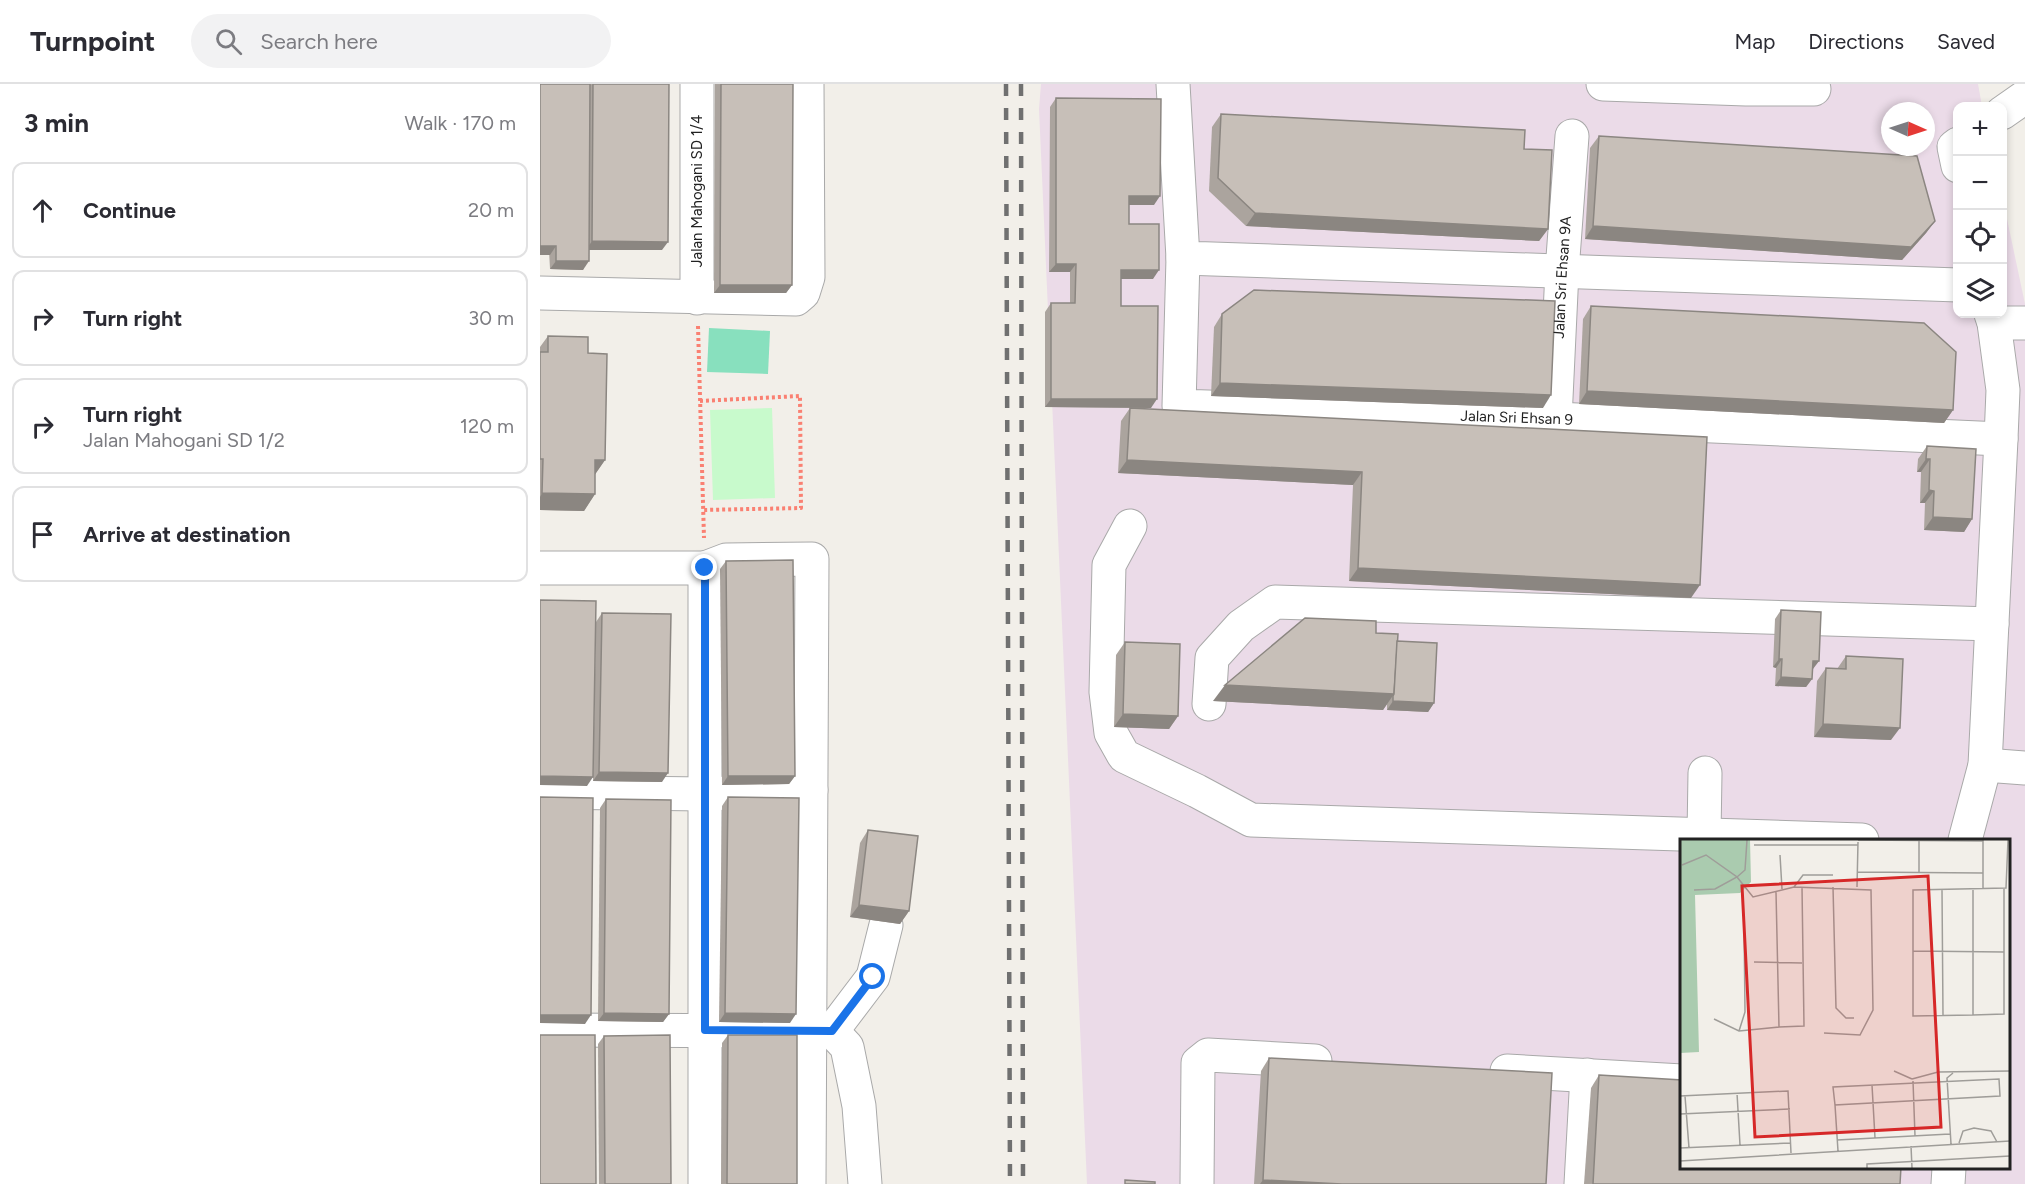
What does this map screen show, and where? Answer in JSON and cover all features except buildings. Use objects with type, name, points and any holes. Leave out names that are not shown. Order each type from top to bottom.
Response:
[{"type":"street","name":"Jalan Mahogani SD 1/4","points":[[697,84],[697,298]]},
{"type":"street","points":[[540,293],[796,299],[803,293],[808,277],[807,84]]},
{"type":"street","name":"Jalan Sri Ehsan 9","points":[[1173,84],[1183,258],[1179,406],[1555,419],[2001,439]]},
{"type":"street","points":[[1604,84],[1814,89]]},
{"type":"street","points":[[2007,110],[2025,97]]},
{"type":"street","name":"Jalan Sri Ehsan 9A","points":[[1555,419],[1562,271],[1572,135]]},
{"type":"street","points":[[1183,258],[1953,285]]},
{"type":"street","points":[[1965,839],[1985,765],[2001,439],[2014,395],[2003,320]]},
{"type":"street","points":[[1130,526],[1109,565],[1106,692],[1111,733],[1124,756],[1251,820],[1830,839]]},
{"type":"street","points":[[540,568],[705,568],[726,560],[812,559],[811,790],[821,1031],[809,1184]]},
{"type":"street","points":[[705,568],[705,1184]]},
{"type":"street","points":[[1209,704],[1212,658],[1241,626],[1275,602],[1992,624]]},
{"type":"street","points":[[1985,765],[2025,768]]},
{"type":"street","points":[[1704,835],[1705,773]]},
{"type":"street","points":[[540,792],[705,794],[811,790]]},
{"type":"street","points":[[821,1031],[873,977],[886,925]]},
{"type":"street","points":[[540,1030],[821,1031],[847,1047],[859,1106],[865,1184]]},
{"type":"street","points":[[1197,1184],[1198,1063],[1208,1055],[1350,1063]]},
{"type":"street","points":[[1480,1070],[1680,1081]]},
{"type":"street","points":[[1581,1184],[1587,1075]]},
{"type":"street","points":[[1948,1184],[1949,1169]]},
{"type":"path","points":[[697,298],[704,525]]},
{"type":"path","points":[[700,401],[800,396],[801,508],[703,510]]},
{"type":"shaded area","points":[[1041,84],[1978,84],[1981,102],[1953,102],[1953,318],[2007,318],[2007,219],[2025,304],[2025,1184],[1087,1184],[1039,109]]},
{"type":"green space","points":[[709,328],[770,331],[768,374],[707,372]]},
{"type":"green space","points":[[772,408],[775,498],[713,500],[710,410]]},
{"type":"railway","points":[[1006,84],[1010,1184]]},
{"type":"railway","points":[[1021,84],[1023,1184]]},
{"type":"route","points":[[705,568],[705,1030],[832,1031],[873,977]]}]
